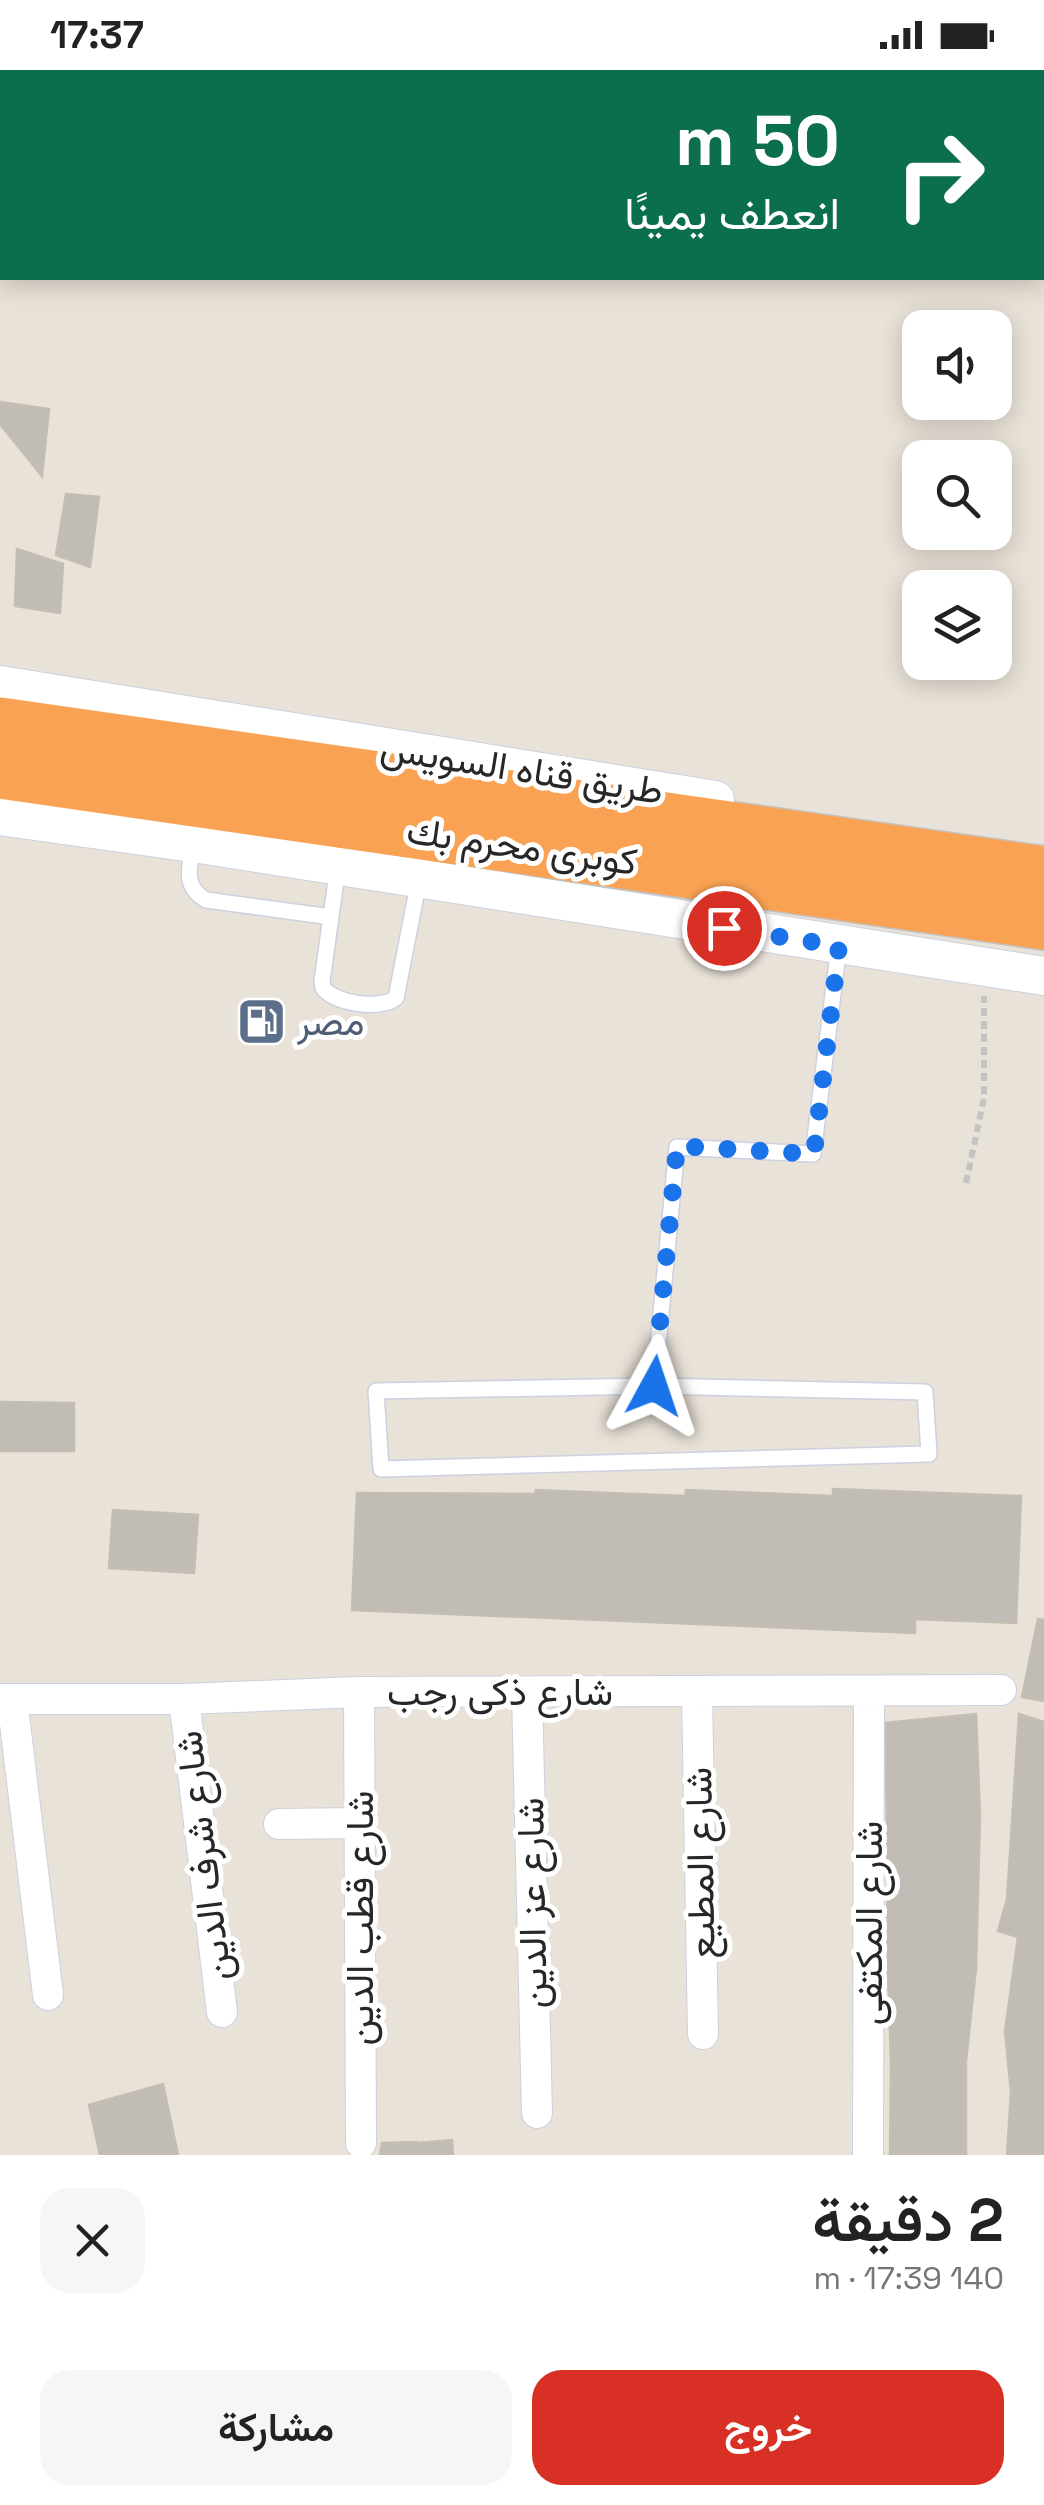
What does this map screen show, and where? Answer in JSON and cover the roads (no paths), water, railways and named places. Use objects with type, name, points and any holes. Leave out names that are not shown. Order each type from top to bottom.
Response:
[{"type":"highway","name":"كوبرى محرم بك","points":[[0,725],[1044,874]]},
{"type":"highway","name":"كوبرى محرم بك","points":[[0,771],[1044,922]]},
{"type":"street","name":"طريق قناه السويس","points":[[0,685],[1044,850]]},
{"type":"street","points":[[0,816],[1044,976]]},
{"type":"street","name":"شارع ذكى رجب","points":[[6,1699],[184,1699],[359,1692],[1000,1690]]},
{"type":"street","name":"شارع المكتفى","points":[[868,2155],[869,1691]]},
{"type":"street","name":"شارع قطب الدين","points":[[359,1692],[361,2143]]},
{"type":"street","name":"شارع عز الدين","points":[[527,1692],[536,2113]]},
{"type":"street","name":"شارع المطيع","points":[[697,1692],[702,2034]]},
{"type":"street","points":[[6,1699],[48,1994]]},
{"type":"street","name":"شارع شرف الدين","points":[[184,1699],[222,2012]]},
{"type":"street","points":[[279,1824],[360,1823]]},
{"type":"lane","points":[[193,843],[188,880],[192,889],[206,900],[330,917]]},
{"type":"lane","points":[[338,866],[324,988],[336,998],[384,1005],[399,992],[419,880]]},
{"type":"lane","points":[[654,1386],[677,1146],[814,1154],[839,946]]},
{"type":"lane","points":[[654,1386],[926,1392],[929,1454],[380,1469],[376,1390],[654,1386]]},
{"type":"place","name":"مصر","points":[[262,1022]]}]
